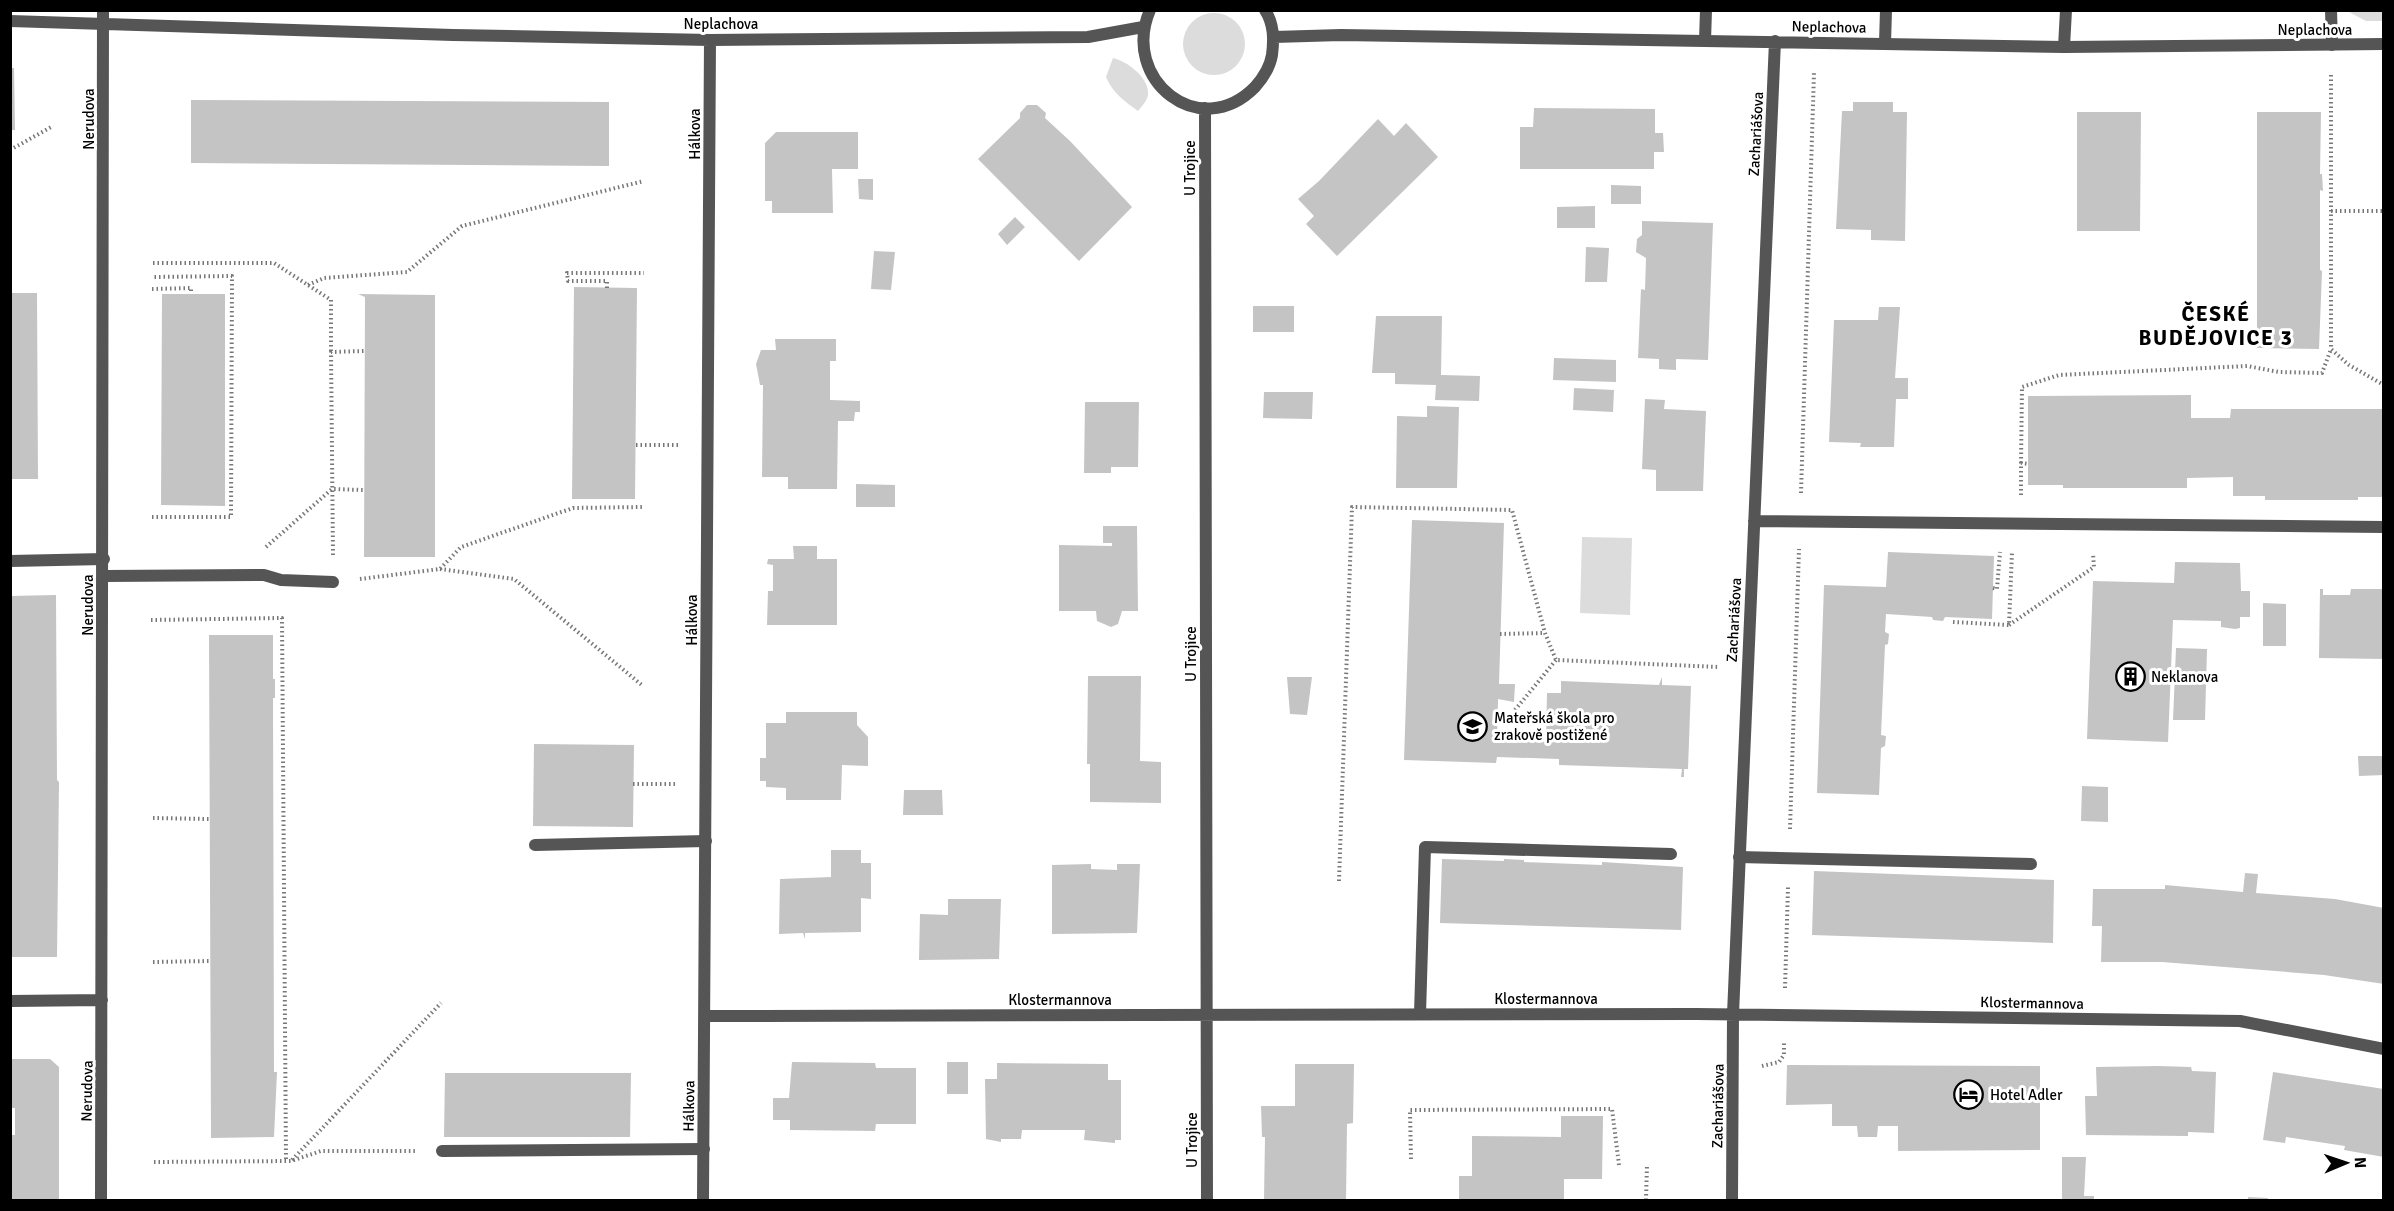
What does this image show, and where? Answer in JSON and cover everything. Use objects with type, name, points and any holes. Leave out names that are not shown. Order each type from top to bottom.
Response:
[{"type":"street","points":[[1150,10],[1143,27],[1146,66],[1155,83],[1170,96],[1186,104],[1205,108],[1226,105],[1246,95],[1262,79],[1271,60],[1274,38],[1265,10]]},
{"type":"street","points":[[1705,40],[1706,10]]},
{"type":"street","points":[[1886,10],[1886,43]]},
{"type":"street","points":[[2064,47],[2066,10]]},
{"type":"street","points":[[2331,10],[2332,45]]},
{"type":"street","name":"Neplachova","points":[[10,21],[104,17],[441,35],[710,40],[1088,37],[1143,27]]},
{"type":"street","name":"Nerudova","points":[[101,1200],[104,17]]},
{"type":"street","name":"Neplachova","points":[[1274,38],[1341,35],[2064,47],[2384,44]]},
{"type":"street","name":"Hálkova","points":[[703,1200],[706,1016],[710,40]]},
{"type":"street","name":"Zachariášova","points":[[1732,1200],[1734,1069],[1732,1014],[1775,41]]},
{"type":"street","name":"U Trojice","points":[[1205,108],[1207,1200]]},
{"type":"street","points":[[1754,521],[2384,527]]},
{"type":"street","points":[[10,561],[104,559]]},
{"type":"street","points":[[104,576],[264,575],[281,580],[333,582]]},
{"type":"street","points":[[535,844],[706,841]]},
{"type":"street","points":[[1420,1014],[1425,847],[1671,854]]},
{"type":"street","points":[[1739,857],[2031,864]]},
{"type":"street","points":[[10,1001],[102,1000]]},
{"type":"street","name":"Klostermannova","points":[[706,1016],[1785,1014],[2240,1021],[2384,1049]]},
{"type":"street","points":[[442,1151],[704,1149]]},
{"type":"path","points":[[1734,1069],[1779,1062],[1784,1054],[1814,71]]},
{"type":"path","points":[[2022,523],[2022,387],[2059,375],[2235,366],[2279,372],[2322,373],[2331,350],[2331,75]]},
{"type":"path","points":[[10,150],[53,126]]},
{"type":"path","points":[[309,285],[324,278],[406,272],[462,226],[644,181]]},
{"type":"path","points":[[2331,211],[2384,211]]},
{"type":"path","points":[[153,263],[274,263],[331,300],[333,582],[440,569],[514,579],[643,686]]},
{"type":"path","points":[[607,288],[607,282],[568,281],[567,273],[644,273]]},
{"type":"path","points":[[152,517],[231,517],[232,311],[232,276],[153,277]]},
{"type":"path","points":[[152,289],[191,288],[191,294]]},
{"type":"path","points":[[2331,350],[2349,365],[2384,385]]},
{"type":"path","points":[[331,352],[364,351]]},
{"type":"path","points":[[636,445],[708,445]]},
{"type":"path","points":[[2021,463],[2028,464]]},
{"type":"path","points":[[233,575],[332,489],[364,490]]},
{"type":"path","points":[[440,569],[461,547],[573,508],[643,507]]},
{"type":"path","points":[[1339,881],[1352,507],[1512,510],[1545,633],[1556,660]]},
{"type":"path","points":[[1988,523],[1986,548],[2013,549],[2009,625]]},
{"type":"path","points":[[1953,622],[2009,625],[2094,567],[2093,524]]},
{"type":"path","points":[[1993,588],[1997,589],[2000,548]]},
{"type":"path","points":[[151,620],[282,618],[289,1160]]},
{"type":"path","points":[[1500,633],[1545,633]]},
{"type":"path","points":[[1556,660],[1695,666]]},
{"type":"path","points":[[1515,710],[1556,660]]},
{"type":"path","points":[[633,784],[707,784]]},
{"type":"path","points":[[153,818],[209,819]]},
{"type":"path","points":[[153,962],[210,961]]},
{"type":"path","points":[[289,1160],[441,1003]]},
{"type":"path","points":[[1411,1159],[1410,1110],[1612,1109],[1619,1165]]},
{"type":"path","points":[[154,1162],[289,1160],[321,1151],[442,1151]]},
{"type":"path","points":[[1646,1200],[1647,1165]]},
{"type":"shaded area","points":[[2347,11],[2383,11],[2383,21],[2366,21]]},
{"type":"shaded area","points":[[1214,13],[1236,22],[1245,44],[1236,66],[1214,75],[1192,66],[1183,44],[1192,22]]},
{"type":"shaded area","points":[[1113,58],[1131,67],[1145,82],[1148,95],[1138,111],[1116,92],[1106,77]]},
{"type":"shaded area","points":[[1582,537],[1632,538],[1630,615],[1580,613]]},
{"type":"building","points":[[10,68],[14,68],[15,130],[10,130]]},
{"type":"building","points":[[191,100],[609,102],[609,166],[191,163]]},
{"type":"building","points":[[1853,102],[1893,102],[1893,112],[1907,112],[1905,241],[1871,240],[1871,230],[1836,229],[1842,111],[1853,111]]},
{"type":"building","points":[[1027,105],[1037,105],[1046,113],[1045,118],[1132,207],[1079,261],[978,159],[1020,118],[1020,113]]},
{"type":"building","points":[[1534,108],[1655,109],[1655,133],[1663,133],[1664,152],[1654,152],[1654,169],[1520,169],[1520,127],[1533,127]]},
{"type":"building","points":[[2077,112],[2141,112],[2140,231],[2077,231]]},
{"type":"building","points":[[2257,112],[2321,112],[2320,174],[2322,174],[2323,191],[2320,190],[2320,270],[2322,271],[2319,349],[2257,348]]},
{"type":"building","points":[[1378,119],[1394,136],[1406,123],[1438,157],[1337,256],[1306,224],[1314,216],[1298,199],[1319,181]]},
{"type":"building","points":[[776,132],[858,132],[858,169],[832,169],[833,213],[772,213],[772,201],[765,201],[765,143]]},
{"type":"building","points":[[858,179],[873,179],[873,200],[859,199]]},
{"type":"building","points":[[1611,185],[1641,186],[1641,204],[1611,204]]},
{"type":"building","points":[[1595,206],[1595,228],[1557,228],[1557,207]]},
{"type":"building","points":[[1015,217],[1025,227],[1007,245],[998,234]]},
{"type":"building","points":[[1642,221],[1713,223],[1708,360],[1676,359],[1676,370],[1659,369],[1659,359],[1638,358],[1641,289],[1645,290],[1646,258],[1636,252],[1637,239],[1642,235]]},
{"type":"building","points":[[1586,247],[1609,248],[1607,282],[1585,282]]},
{"type":"building","points":[[874,251],[895,252],[891,290],[871,289]]},
{"type":"building","points":[[574,287],[637,288],[635,499],[572,499]]},
{"type":"building","points":[[10,293],[37,293],[38,479],[10,479]]},
{"type":"building","points":[[162,294],[225,294],[225,506],[161,505]]},
{"type":"building","points":[[358,294],[435,295],[435,557],[364,557],[365,297]]},
{"type":"building","points":[[1253,306],[1294,306],[1294,332],[1253,332]]},
{"type":"building","points":[[1879,307],[1900,307],[1895,378],[1908,378],[1908,399],[1896,399],[1894,447],[1860,447],[1861,443],[1829,442],[1834,320],[1878,320]]},
{"type":"building","points":[[1376,316],[1442,316],[1441,375],[1480,376],[1479,401],[1435,400],[1436,385],[1395,384],[1395,373],[1372,373]]},
{"type":"building","points":[[775,339],[836,339],[836,361],[830,361],[830,400],[860,401],[860,412],[855,412],[854,421],[838,421],[837,489],[788,489],[788,477],[762,477],[763,385],[760,385],[756,364],[761,350],[776,350]]},
{"type":"building","points":[[1554,358],[1616,360],[1616,382],[1553,380]]},
{"type":"building","points":[[1574,388],[1614,390],[1613,412],[1573,410]]},
{"type":"building","points":[[1264,392],[1313,392],[1312,419],[1263,418]]},
{"type":"building","points":[[2191,395],[2191,418],[2230,418],[2231,409],[2384,409],[2384,497],[2358,497],[2358,500],[2265,500],[2265,496],[2233,496],[2233,477],[2187,478],[2187,488],[2063,488],[2063,485],[2028,485],[2028,396]]},
{"type":"building","points":[[1645,399],[1665,400],[1664,409],[1706,411],[1703,491],[1656,491],[1656,470],[1642,469]]},
{"type":"building","points":[[1085,402],[1139,402],[1138,467],[1111,467],[1111,473],[1084,473]]},
{"type":"building","points":[[1427,406],[1459,407],[1457,488],[1396,488],[1397,416],[1427,417]]},
{"type":"building","points":[[856,484],[895,485],[895,507],[856,507]]},
{"type":"building","points":[[1412,520],[1504,523],[1499,684],[1515,684],[1514,702],[1498,699],[1497,740],[1546,742],[1547,693],[1561,693],[1561,681],[1659,685],[1662,677],[1662,685],[1691,686],[1688,769],[1684,769],[1684,777],[1681,777],[1682,769],[1559,765],[1559,759],[1497,757],[1496,763],[1404,760]]},
{"type":"building","points":[[1103,526],[1137,526],[1138,611],[1122,611],[1118,624],[1111,627],[1097,621],[1096,611],[1059,611],[1059,545],[1112,546],[1112,543],[1103,543]]},
{"type":"building","points":[[793,546],[817,546],[817,559],[837,559],[837,625],[767,625],[768,591],[773,591],[773,565],[767,564],[768,559],[794,559]]},
{"type":"building","points":[[1888,552],[1994,556],[1992,619],[1945,617],[1943,621],[1933,620],[1932,617],[1886,614],[1885,632],[1889,634],[1888,644],[1885,645],[1881,735],[1886,736],[1885,746],[1881,748],[1879,795],[1817,793],[1824,585],[1886,587]]},
{"type":"building","name":"Neklanova","points":[[2175,562],[2240,563],[2241,591],[2250,591],[2250,617],[2240,617],[2240,628],[2235,629],[2221,627],[2221,621],[2173,620],[2168,742],[2087,739],[2093,581],[2174,583]]},
{"type":"building","points":[[2320,589],[2323,589],[2323,595],[2350,595],[2351,589],[2384,589],[2384,659],[2319,658]]},
{"type":"building","points":[[56,595],[57,780],[59,782],[57,957],[10,957],[10,596]]},
{"type":"building","points":[[2263,603],[2286,604],[2286,646],[2263,646]]},
{"type":"building","points":[[209,635],[273,635],[273,679],[275,679],[275,698],[273,698],[274,1072],[277,1072],[274,1137],[211,1138]]},
{"type":"building","points":[[2176,648],[2207,649],[2205,720],[2173,720]]},
{"type":"building","points":[[1088,676],[1141,676],[1140,761],[1161,762],[1161,803],[1090,802],[1090,764],[1087,764]]},
{"type":"building","points":[[1287,677],[1312,677],[1307,715],[1290,714]]},
{"type":"building","points":[[786,712],[857,712],[857,725],[868,737],[868,766],[842,765],[841,800],[786,800],[786,788],[766,787],[766,781],[760,781],[760,758],[766,758],[766,723],[786,723]]},
{"type":"building","points":[[534,744],[634,745],[633,827],[533,826]]},
{"type":"building","points":[[2358,756],[2384,756],[2384,775],[2359,776]]},
{"type":"building","points":[[2082,786],[2108,787],[2108,822],[2081,821]]},
{"type":"building","points":[[904,790],[942,790],[943,815],[903,815]]},
{"type":"building","points":[[831,850],[861,850],[861,863],[871,863],[871,899],[861,898],[861,932],[805,933],[805,939],[803,933],[779,934],[780,879],[831,877]]},
{"type":"building","points":[[1442,859],[1504,861],[1504,859],[1602,865],[1602,862],[1683,867],[1681,930],[1440,923]]},
{"type":"building","points":[[1091,864],[1091,869],[1117,870],[1117,864],[1140,864],[1137,933],[1052,934],[1052,865]]},
{"type":"building","points":[[1814,871],[2054,880],[2053,943],[1812,935]]},
{"type":"building","points":[[2245,873],[2258,874],[2256,893],[2335,899],[2384,908],[2384,984],[2324,975],[2162,962],[2101,962],[2102,926],[2092,926],[2093,889],[2165,889],[2165,885],[2243,892]]},
{"type":"building","points":[[948,899],[1001,899],[999,959],[919,960],[920,914],[948,915]]},
{"type":"building","points":[[10,1059],[50,1059],[59,1067],[59,1200],[10,1200],[10,1135],[15,1135],[15,1108],[10,1108]]},
{"type":"building","points":[[792,1062],[875,1063],[876,1068],[916,1068],[916,1124],[876,1124],[875,1131],[790,1130],[790,1120],[773,1120],[773,1098],[789,1098]]},
{"type":"building","points":[[947,1062],[968,1062],[968,1094],[947,1094]]},
{"type":"building","points":[[997,1063],[1108,1064],[1108,1080],[1121,1080],[1121,1140],[1115,1140],[1115,1143],[1084,1140],[1085,1130],[1022,1130],[1021,1139],[1001,1139],[1001,1142],[986,1139],[985,1079],[997,1079]]},
{"type":"building","points":[[1295,1064],[1354,1064],[1353,1123],[1347,1124],[1346,1200],[1264,1200],[1265,1137],[1262,1137],[1261,1106],[1295,1106]]},
{"type":"building","name":"Hotel Adler","points":[[1787,1065],[2040,1066],[2040,1150],[1898,1151],[1898,1126],[1878,1126],[1877,1137],[1858,1137],[1857,1126],[1832,1126],[1832,1104],[1786,1105]]},
{"type":"building","points":[[2096,1067],[2191,1067],[2192,1071],[2216,1072],[2214,1133],[2188,1132],[2188,1136],[2086,1135],[2085,1096],[2097,1096]]},
{"type":"building","points":[[2273,1072],[2384,1089],[2384,1157],[2344,1150],[2345,1146],[2286,1137],[2285,1143],[2263,1140]]},
{"type":"building","points":[[445,1073],[631,1073],[630,1137],[444,1137]]},
{"type":"building","points":[[1561,1116],[1603,1116],[1602,1179],[1564,1179],[1564,1200],[1459,1200],[1459,1176],[1472,1176],[1472,1136],[1561,1137]]},
{"type":"building","points":[[2062,1157],[2086,1157],[2084,1196],[2094,1196],[2094,1200],[2062,1200]]},
{"type":"building","points":[[2248,1197],[2268,1198],[2267,1200],[2248,1200]]},
{"type":"place","name":"Neklanova","points":[[2130,677]]},
{"type":"place","name":"Mateřská škola pro zrakově postižené","points":[[1473,727]]},
{"type":"place","name":"Hotel Adler","points":[[1969,1095]]},
{"type":"district","name":"ČESKÉ BUDĚJOVICE 3","points":[[2216,326]]}]
